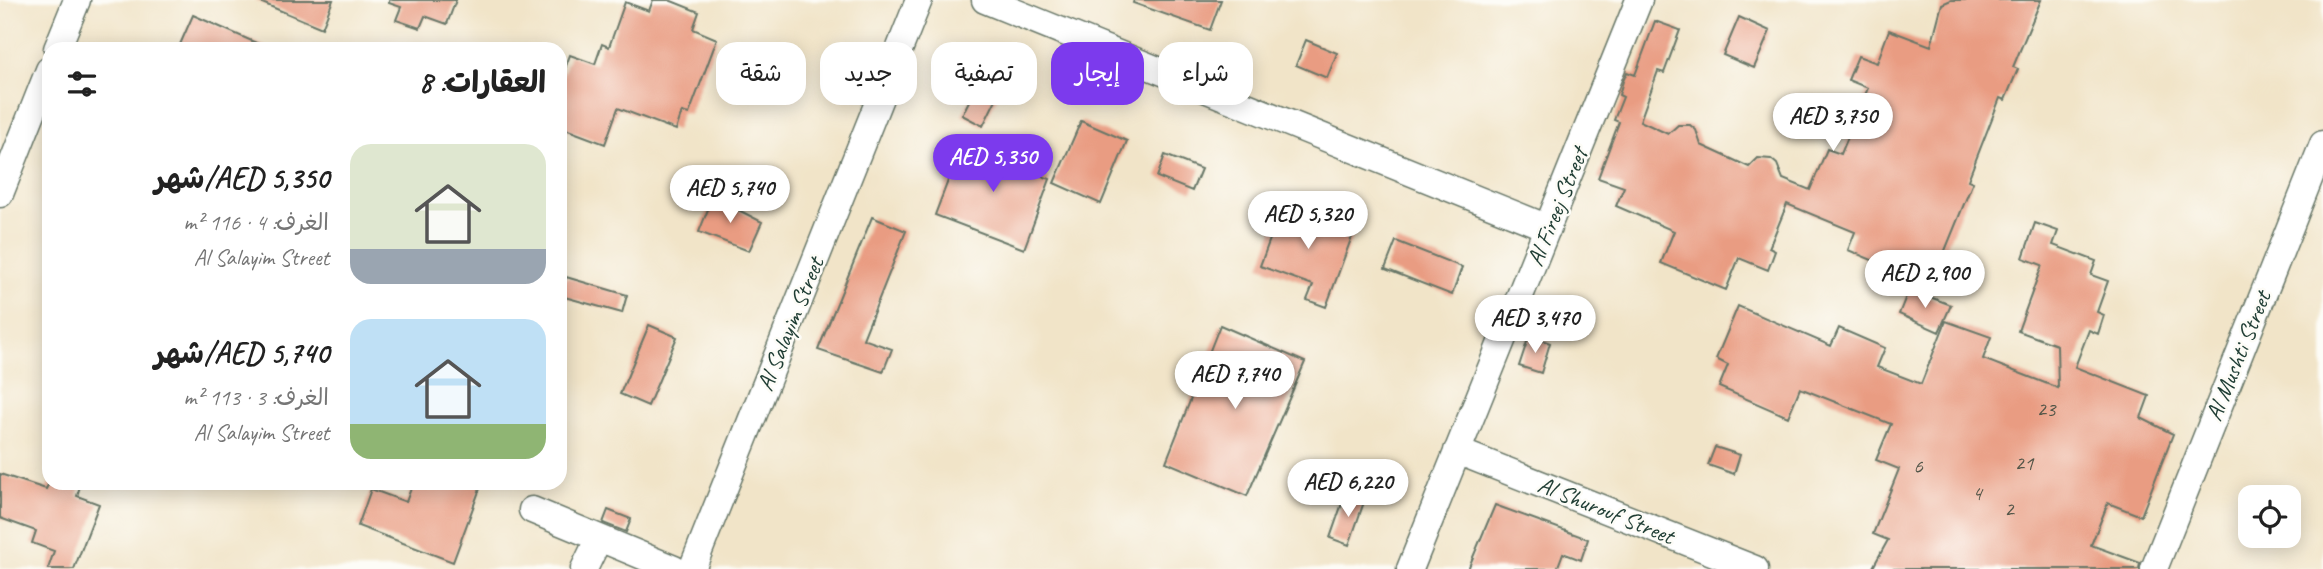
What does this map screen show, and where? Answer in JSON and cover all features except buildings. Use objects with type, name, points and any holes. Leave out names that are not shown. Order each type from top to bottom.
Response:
[{"type":"street","points":[[60,42],[77,0]]},
{"type":"street","name":"Al Salayim Street","points":[[692,569],[919,0]]},
{"type":"street","points":[[985,0],[1548,228]]},
{"type":"street","name":"Al Fireej Street","points":[[1410,569],[1639,0]]},
{"type":"street","points":[[0,194],[42,88]]},
{"type":"street","name":"Al Mushti Street","points":[[2154,569],[2323,144]]},
{"type":"street","name":"Al Shurouf Street","points":[[1457,451],[1755,569]]},
{"type":"street","points":[[532,510],[674,569]]},
{"type":"street","points":[[584,569],[598,538]]}]
